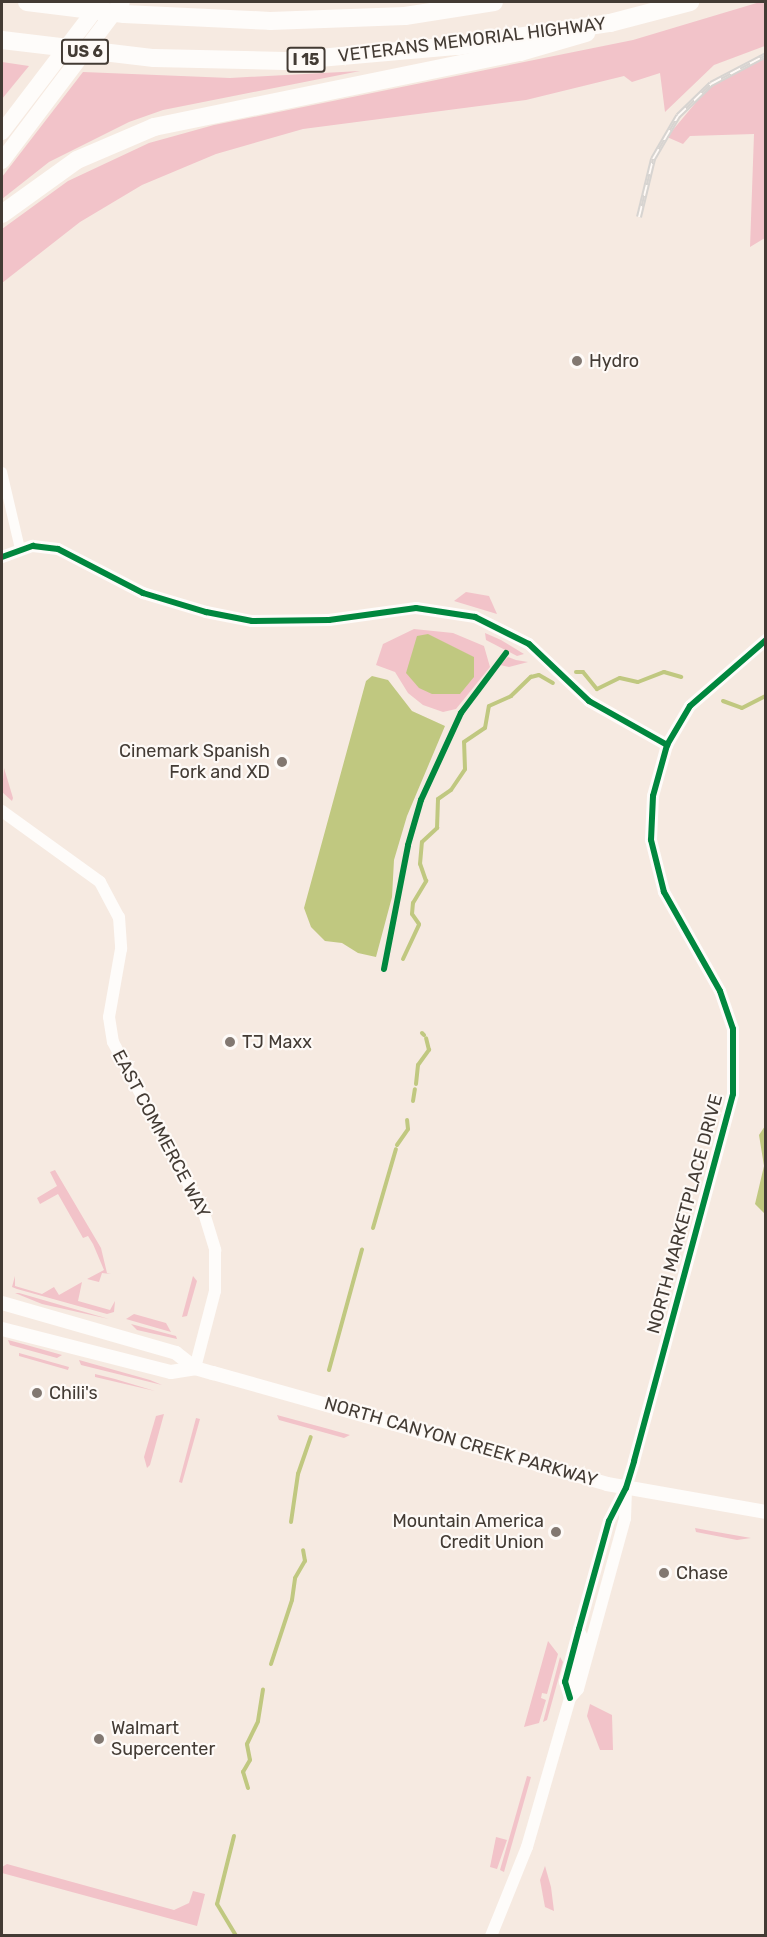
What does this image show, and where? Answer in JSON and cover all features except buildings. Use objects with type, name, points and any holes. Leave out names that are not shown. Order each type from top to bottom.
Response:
[{"type":"highway","name":"VETERANS MEMORIAL HIGHWAY","points":[[27,2],[124,14],[270,21],[405,16],[494,2]]},
{"type":"highway","points":[[2,132],[101,2]]},
{"type":"highway","name":"US 6","points":[[2,161],[122,2]]},
{"type":"highway","name":"VETERANS MEMORIAL HIGHWAY","points":[[2,40],[154,58],[285,61],[414,51],[610,23],[690,2]]},
{"type":"highway","points":[[2,214],[77,160],[154,127],[520,52],[572,39],[610,23]]},
{"type":"main road","name":"NORTH CANYON CREEK PARKWAY","points":[[2,1303],[176,1353],[195,1368],[626,1488],[765,1512]]},
{"type":"main road","name":"NORTH CANYON CREEK PARKWAY","points":[[2,1329],[171,1372],[195,1368]]},
{"type":"street","points":[[2,472],[20,549]]},
{"type":"street","points":[[2,557],[33,546],[68,552],[142,593],[206,612],[252,621],[329,620],[416,608],[475,617],[529,645],[589,701],[667,745]]},
{"type":"street","name":"NORTH MARKETPLACE DRIVE","points":[[570,1698],[565,1682],[609,1521],[626,1488],[728,1120],[735,1067],[726,1007],[672,908],[655,864],[651,840],[653,796],[667,745],[700,693],[765,640]]},
{"type":"street","name":"EAST COMMERCE WAY","points":[[2,811],[100,882],[119,917],[121,949],[109,1017],[113,1042],[204,1213],[215,1250],[215,1291],[195,1368]]},
{"type":"street","name":"NORTH MARKETPLACE DRIVE","points":[[491,1935],[527,1847],[570,1698],[578,1689],[625,1518],[626,1488]]},
{"type":"shaded area","points":[[765,2],[765,46],[714,65],[665,112],[660,73],[632,82],[624,76],[526,100],[303,129],[216,154],[142,185],[80,222],[2,283],[2,229],[68,181],[149,143],[214,125],[633,40]]},
{"type":"shaded area","points":[[765,57],[765,238],[750,247],[754,134],[690,136],[683,144],[667,137],[708,88]]},
{"type":"shaded area","points":[[2,62],[29,66],[2,99]]},
{"type":"shaded area","points":[[360,71],[163,110],[129,122],[49,162],[2,199],[2,177],[83,72],[230,78]]},
{"type":"shaded area","points":[[466,592],[489,596],[497,614],[454,601]]},
{"type":"shaded area","points":[[414,629],[453,633],[484,646],[490,667],[456,709],[443,712],[423,705],[408,693],[395,672],[376,665],[383,644]]},
{"type":"shaded area","points":[[485,633],[524,654],[517,656],[486,640]]},
{"type":"shaded area","points":[[428,634],[474,657],[474,677],[460,694],[432,694],[419,688],[406,673],[417,636]]},
{"type":"shaded area","points":[[508,657],[528,662],[509,667],[500,665]]},
{"type":"shaded area","points":[[372,676],[388,680],[412,711],[445,726],[407,816],[394,860],[392,897],[376,957],[358,953],[342,943],[325,941],[311,927],[304,908],[366,681]]},
{"type":"shaded area","points":[[4,768],[13,798],[12,801],[2,792]]},
{"type":"shaded area","points":[[765,1126],[765,1214],[755,1204],[764,1166],[759,1135]]},
{"type":"shaded area","points":[[55,1170],[101,1248],[107,1273],[111,1274],[102,1273],[99,1282],[87,1279],[104,1270],[93,1244],[88,1236],[83,1238],[58,1194],[40,1204],[37,1198],[57,1186],[50,1172]]},
{"type":"shaded area","points":[[15,1276],[15,1286],[42,1294],[54,1287],[59,1295],[82,1282],[78,1301],[110,1310],[115,1301],[114,1312],[107,1314],[17,1289],[12,1287]]},
{"type":"shaded area","points":[[193,1276],[197,1281],[187,1316],[182,1317]]},
{"type":"shaded area","points":[[15,1293],[19,1293],[109,1319],[42,1304]]},
{"type":"shaded area","points":[[134,1314],[166,1323],[171,1332],[126,1319]]},
{"type":"shaded area","points":[[131,1324],[176,1336],[177,1339],[137,1330]]},
{"type":"shaded area","points":[[8,1340],[62,1355],[57,1358],[10,1345]]},
{"type":"shaded area","points":[[19,1353],[69,1367],[68,1370],[19,1356]]},
{"type":"shaded area","points":[[79,1360],[150,1380],[162,1385],[81,1365]]},
{"type":"shaded area","points":[[95,1374],[115,1379],[155,1391],[95,1377]]},
{"type":"shaded area","points":[[164,1414],[150,1465],[147,1468],[144,1457],[156,1416]]},
{"type":"shaded area","points":[[277,1415],[350,1435],[344,1438],[279,1420]]},
{"type":"shaded area","points":[[196,1418],[200,1419],[182,1483],[179,1482]]},
{"type":"shaded area","points":[[695,1528],[751,1538],[737,1540],[696,1532]]},
{"type":"shaded area","points":[[548,1641],[558,1654],[547,1694],[542,1693],[541,1698],[546,1700],[539,1723],[524,1727]]},
{"type":"shaded area","points":[[560,1657],[563,1662],[547,1720],[543,1722]]},
{"type":"shaded area","points":[[590,1704],[612,1715],[613,1750],[600,1750],[587,1716]]},
{"type":"shaded area","points":[[527,1776],[531,1777],[504,1872],[500,1870]]},
{"type":"shaded area","points":[[496,1837],[507,1840],[497,1869],[490,1867]]},
{"type":"shaded area","points":[[7,1864],[174,1910],[189,1903],[193,1891],[205,1894],[197,1926],[2,1873],[2,1867]]},
{"type":"shaded area","points":[[545,1866],[554,1911],[545,1907],[540,1880]]},
{"type":"waterway","points":[[576,672],[583,672],[597,689],[620,678],[638,682],[664,672],[681,677]]},
{"type":"waterway","points":[[403,959],[419,924],[412,914],[413,903],[426,881],[420,864],[422,842],[437,828],[438,799],[451,790],[465,769],[464,742],[485,728],[489,706],[511,696],[531,677],[539,675],[553,683]]},
{"type":"waterway","points":[[723,701],[742,708],[766,696]]},
{"type":"waterway","points":[[416,1084],[418,1065],[429,1050],[426,1038]]},
{"type":"waterway","points":[[413,1101],[415,1089]]},
{"type":"waterway","points":[[397,1145],[408,1129],[407,1120]]},
{"type":"waterway","points":[[373,1228],[396,1149]]},
{"type":"waterway","points":[[329,1370],[362,1249]]},
{"type":"waterway","points":[[291,1522],[298,1474],[311,1437]]},
{"type":"waterway","points":[[271,1664],[292,1600],[295,1578],[305,1561],[303,1550]]},
{"type":"waterway","points":[[248,1788],[243,1772],[250,1760],[247,1744],[258,1721],[263,1689]]},
{"type":"waterway","points":[[234,1836],[217,1904],[236,1936]]},
{"type":"railway","points":[[639,217],[653,159],[678,116],[711,84],[766,55]]},
{"type":"cycle path","points":[[2,557],[33,546],[58,549],[143,593],[206,612],[252,621],[329,620],[416,608],[475,617],[529,644],[589,701],[667,745]]},
{"type":"cycle path","points":[[570,1698],[565,1682],[579,1629],[609,1521],[626,1488],[634,1461],[733,1094],[733,1029],[720,991],[664,892],[651,840],[653,796],[667,745],[690,706],[766,640]]},
{"type":"cycle path","points":[[384,969],[408,845],[421,800],[461,713],[506,653]]},
{"type":"place","name":"Hydro","points":[[577,361]]},
{"type":"place","name":"Cinemark Spanish Fork and XD","points":[[282,762]]},
{"type":"place","name":"TJ Maxx","points":[[230,1042]]},
{"type":"place","name":"Chili's","points":[[37,1393]]},
{"type":"place","name":"Mountain America Credit Union","points":[[556,1532]]},
{"type":"place","name":"Chase","points":[[664,1573]]},
{"type":"place","name":"Walmart Supercenter","points":[[99,1739]]}]
